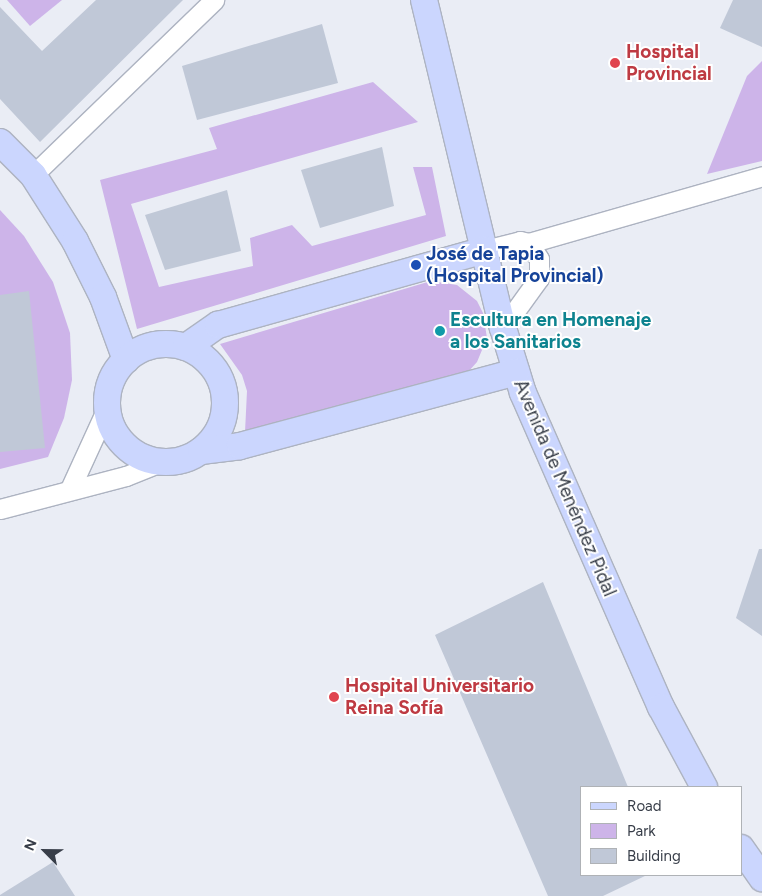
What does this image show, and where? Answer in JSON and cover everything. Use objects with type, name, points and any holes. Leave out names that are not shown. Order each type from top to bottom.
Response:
[{"type":"street","points":[[33,175],[214,0]]},
{"type":"street","name":"Avenida de Menéndez Pidal","points":[[424,0],[503,328],[516,372],[661,707],[703,786]]},
{"type":"street","points":[[0,142],[33,175],[75,241],[99,289],[126,360]]},
{"type":"street","points":[[186,347],[218,325],[485,250],[520,241],[529,243],[762,176]]},
{"type":"street","points":[[503,328],[538,278],[539,259],[529,243]]},
{"type":"street","points":[[70,489],[107,408],[111,382],[126,360],[154,345],[186,347],[210,364],[218,375],[225,401],[220,428],[201,451]]},
{"type":"street","points":[[0,509],[70,489],[126,476],[160,462],[181,460],[201,451],[240,446],[516,372]]},
{"type":"street","points":[[107,408],[114,431],[122,443],[133,452],[160,462]]},
{"type":"street","points":[[742,849],[762,878]]},
{"type":"green space","points":[[7,0],[62,0],[30,26]]},
{"type":"green space","points":[[762,61],[762,161],[707,174],[747,76]]},
{"type":"green space","points":[[373,82],[418,122],[131,204],[159,287],[253,266],[250,238],[292,225],[312,246],[426,215],[413,167],[432,167],[446,236],[137,329],[100,180],[217,149],[209,128]]},
{"type":"green space","points":[[0,210],[24,236],[53,282],[70,333],[72,380],[64,418],[48,457],[0,469]]},
{"type":"green space","points":[[431,281],[457,285],[477,301],[483,313],[487,338],[477,362],[468,372],[245,432],[247,391],[242,375],[220,344]]},
{"type":"building","points":[[96,0],[183,0],[40,142],[0,99],[0,7],[42,51]]},
{"type":"building","points":[[733,0],[762,0],[762,47],[720,28]]},
{"type":"building","points":[[322,24],[338,83],[197,120],[182,66]]},
{"type":"building","points":[[382,147],[394,206],[320,228],[301,170]]},
{"type":"building","points":[[227,190],[241,251],[165,270],[145,215]]},
{"type":"building","points":[[29,291],[45,448],[0,452],[0,295]]},
{"type":"building","points":[[759,549],[762,549],[762,636],[736,618]]},
{"type":"building","points":[[543,582],[628,786],[580,786],[580,876],[645,876],[603,896],[548,896],[435,635]]},
{"type":"building","points":[[53,862],[75,896],[0,896],[0,895]]},
{"type":"place","name":"Hospital Provincial","points":[[615,63]]},
{"type":"place","name":"José de Tapia (Hospital Provincial)","points":[[416,265]]},
{"type":"place","name":"Escultura en Homenaje a los Sanitarios","points":[[440,331]]},
{"type":"place","name":"Hospital Universitario Reina Sofía","points":[[334,697]]}]
